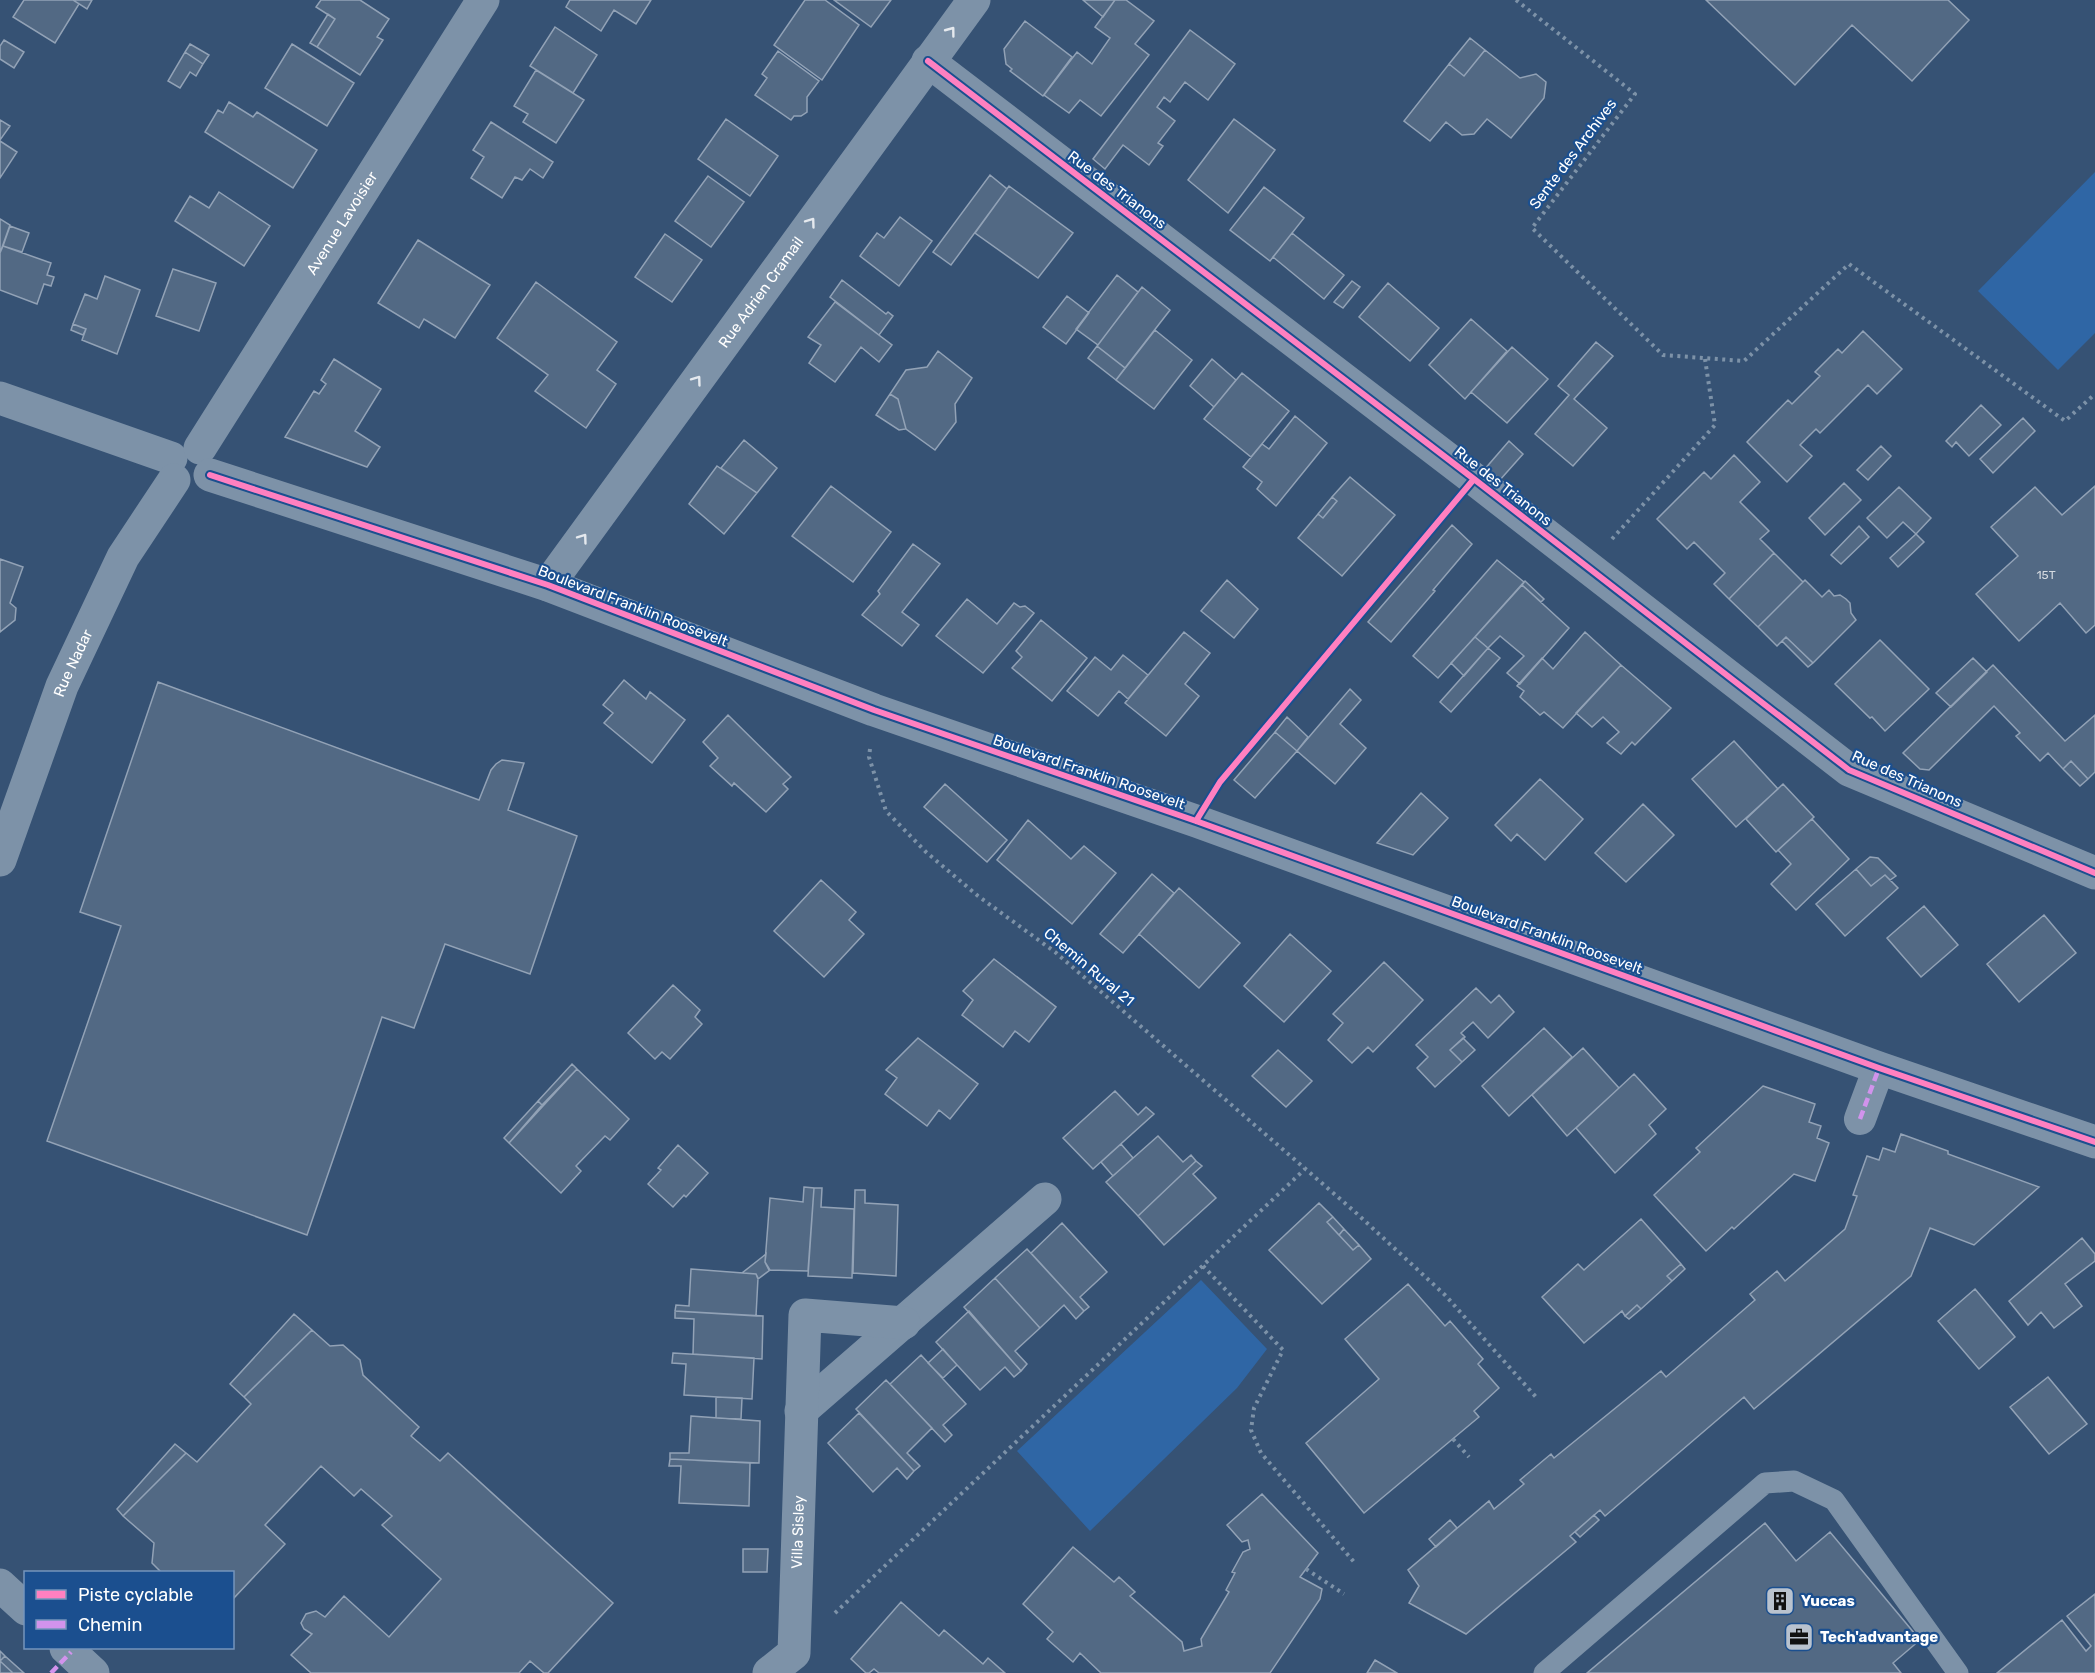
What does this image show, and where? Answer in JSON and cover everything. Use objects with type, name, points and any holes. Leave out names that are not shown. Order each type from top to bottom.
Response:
[{"type":"street","name":"Avenue Lavoisier","points":[[189,465],[483,0]]},
{"type":"street","name":"Rue Adrien Cramail","points":[[548,585],[974,0]]},
{"type":"street","name":"Rue des Trianons","points":[[928,61],[1474,479],[1849,770],[2095,873]]},
{"type":"street","name":"Boulevard Franklin Roosevelt","points":[[0,398],[189,465],[548,585],[874,710],[1196,821],[1879,1068],[2095,1142]]},
{"type":"street","name":"Rue Nadar","points":[[0,860],[62,687],[123,557],[189,465]]},
{"type":"street","points":[[1860,1119],[1879,1068]]},
{"type":"street","points":[[801,1411],[1045,1199]]},
{"type":"street","name":"Villa Sisley","points":[[794,1653],[805,1315],[904,1323]]},
{"type":"street","points":[[0,1585],[24,1607]]},
{"type":"street","points":[[68,1649],[93,1673]]},
{"type":"street","points":[[769,1673],[794,1653]]},
{"type":"lane","points":[[1544,1673],[1765,1483],[1794,1481],[1834,1500],[1958,1673]]},
{"type":"path","points":[[1588,567],[1715,425],[1705,358]]},
{"type":"path","points":[[1196,821],[1220,782],[1474,479]]},
{"type":"path","points":[[794,1653],[1305,1169]]},
{"type":"path","points":[[1203,1266],[1283,1350],[1254,1408],[1251,1430],[1261,1453],[1354,1562]]},
{"type":"path","points":[[1453,1439],[1469,1457]]},
{"type":"path","points":[[1306,1569],[1344,1594]]},
{"type":"shaded area","points":[[2095,172],[2095,333],[2058,370],[1978,291]]},
{"type":"shaded area","points":[[1201,1280],[1267,1349],[1237,1388],[1090,1531],[1017,1451]]},
{"type":"building","points":[[24,0],[73,0],[79,4],[55,43],[13,17]]},
{"type":"building","points":[[73,0],[92,0],[87,9]]},
{"type":"building","points":[[321,0],[360,0],[389,19],[377,37],[383,40],[360,75],[317,47],[335,19],[316,7]]},
{"type":"building","points":[[570,0],[651,0],[636,24],[614,10],[601,31],[566,7]]},
{"type":"building","points":[[805,0],[825,0],[859,25],[822,80],[774,45]]},
{"type":"building","points":[[834,0],[891,0],[871,27]]},
{"type":"building","points":[[1083,0],[1115,0],[1103,17]]},
{"type":"building","points":[[1115,0],[1126,0],[1154,21],[1135,44],[1149,55],[1101,116],[1080,100],[1069,113],[1044,95],[1077,52],[1092,64],[1110,38],[1095,27]]},
{"type":"building","points":[[1706,0],[1948,0],[1969,20],[1912,81],[1852,25],[1795,85]]},
{"type":"building","points":[[328,14],[335,19],[317,47],[310,43]]},
{"type":"building","points":[[1025,21],[1072,57],[1043,96],[1010,71],[1012,69],[1006,64],[1004,49]]},
{"type":"building","points":[[555,27],[597,55],[573,93],[530,66]]},
{"type":"building","points":[[1190,30],[1235,64],[1208,100],[1185,82],[1170,102],[1164,97],[1157,107],[1175,121],[1158,143],[1163,146],[1149,165],[1123,145],[1105,169],[1093,159]]},
{"type":"building","points":[[1470,38],[1485,50],[1464,76],[1449,64]]},
{"type":"building","points":[[4,40],[24,52],[14,68],[0,59],[0,46]]},
{"type":"building","points":[[190,44],[209,55],[203,64],[185,52]]},
{"type":"building","points":[[292,44],[354,83],[327,126],[265,88]]},
{"type":"building","points":[[1485,50],[1520,78],[1536,74],[1546,82],[1544,98],[1511,138],[1487,119],[1474,134],[1462,135],[1446,122],[1430,141],[1404,121],[1449,64],[1464,76]]},
{"type":"building","points":[[778,51],[819,81],[807,97],[807,112],[801,116],[794,116],[791,120],[755,95],[767,78],[762,74]]},
{"type":"building","points":[[185,52],[203,64],[196,76],[190,72],[180,88],[168,81]]},
{"type":"building","points":[[536,70],[584,100],[556,143],[523,122],[528,114],[514,106]]},
{"type":"building","points":[[229,102],[253,117],[257,112],[317,150],[293,188],[205,132],[218,110],[223,113]]},
{"type":"building","points":[[726,119],[778,156],[750,196],[698,159]]},
{"type":"building","points":[[1234,119],[1275,150],[1228,213],[1188,180]]},
{"type":"building","points":[[0,120],[10,126],[0,140]]},
{"type":"building","points":[[491,122],[553,162],[543,178],[530,169],[522,180],[515,177],[502,198],[471,178],[484,157],[473,150]]},
{"type":"building","points":[[0,141],[17,152],[0,178]]},
{"type":"building","points":[[990,175],[1007,189],[951,265],[933,252]]},
{"type":"building","points":[[708,176],[744,202],[711,247],[675,221]]},
{"type":"building","points":[[1009,186],[1073,233],[1038,278],[975,233]]},
{"type":"building","points":[[1264,187],[1304,218],[1270,261],[1230,230]]},
{"type":"building","points":[[219,192],[270,226],[244,266],[175,221],[190,196],[209,208]]},
{"type":"building","points":[[900,217],[932,241],[899,286],[860,256],[877,233],[884,238]]},
{"type":"building","points":[[0,219],[10,225],[0,253]]},
{"type":"building","points":[[10,226],[29,233],[22,252],[3,246]]},
{"type":"building","points":[[1292,233],[1344,275],[1324,299],[1273,257]]},
{"type":"building","points":[[665,234],[702,260],[672,302],[635,277]]},
{"type":"building","points":[[418,240],[490,285],[455,338],[424,319],[419,328],[378,303]]},
{"type":"building","points":[[3,246],[51,263],[47,275],[54,277],[51,286],[44,284],[37,304],[0,290],[0,253]]},
{"type":"building","points":[[173,269],[216,283],[199,331],[156,316]]},
{"type":"building","points":[[1117,275],[1138,292],[1098,345],[1076,329]]},
{"type":"building","points":[[105,276],[140,290],[117,354],[82,340],[86,329],[73,324],[85,294],[97,299]]},
{"type":"building","points":[[842,280],[886,314],[888,312],[893,316],[879,335],[830,297]]},
{"type":"building","points":[[1352,281],[1360,287],[1343,308],[1334,302]]},
{"type":"building","points":[[536,282],[617,342],[597,370],[616,384],[586,428],[535,391],[548,375],[497,338]]},
{"type":"building","points":[[1388,283],[1439,328],[1410,361],[1359,317]]},
{"type":"building","points":[[1142,287],[1170,310],[1125,368],[1097,346]]},
{"type":"building","points":[[1067,296],[1089,313],[1066,344],[1043,327]]},
{"type":"building","points":[[835,302],[892,345],[879,362],[861,347],[835,382],[809,363],[821,345],[808,337]]},
{"type":"building","points":[[1471,319],[1507,351],[1465,399],[1429,365]]},
{"type":"building","points":[[73,324],[86,329],[83,335],[71,330]]},
{"type":"building","points":[[1155,330],[1192,360],[1154,409],[1116,380]]},
{"type":"building","points":[[1863,331],[1902,369],[1877,394],[1868,385],[1820,433],[1816,429],[1800,445],[1812,456],[1787,482],[1747,442],[1788,400],[1792,404],[1820,376],[1815,372],[1838,349],[1842,353]]},
{"type":"building","points":[[1596,342],[1613,356],[1574,399],[1607,428],[1573,466],[1535,434],[1569,395],[1558,386]]},
{"type":"building","points":[[1097,346],[1125,368],[1116,380],[1088,358]]},
{"type":"building","points":[[1512,347],[1548,379],[1507,423],[1471,392]]},
{"type":"building","points":[[938,351],[972,378],[955,404],[956,422],[935,450],[906,429],[898,399],[890,394],[906,370],[927,367]]},
{"type":"building","points":[[334,359],[381,389],[355,431],[380,447],[367,467],[285,437],[314,391],[319,394],[326,384],[321,380]]},
{"type":"building","points":[[1212,359],[1236,380],[1214,407],[1190,386]]},
{"type":"building","points":[[1242,373],[1289,411],[1251,457],[1204,419]]},
{"type":"building","points":[[890,394],[898,399],[906,429],[899,430],[876,415]]},
{"type":"building","points":[[1981,405],[2001,425],[1969,456],[1956,442],[1952,447],[1946,441]]},
{"type":"building","points":[[1295,416],[1327,443],[1276,506],[1257,489],[1262,482],[1243,467],[1262,444],[1269,449]]},
{"type":"building","points":[[2023,418],[2035,431],[1993,473],[1980,459]]},
{"type":"building","points":[[744,440],[777,468],[757,493],[721,468]]},
{"type":"building","points":[[1509,441],[1523,454],[1499,481],[1484,470]]},
{"type":"building","points":[[1881,446],[1891,456],[1868,480],[1857,470]]},
{"type":"building","points":[[1734,455],[1760,482],[1740,502],[1769,531],[1760,539],[1774,553],[1729,599],[1714,584],[1725,573],[1694,542],[1687,549],[1657,519],[1704,472],[1711,479]]},
{"type":"building","points":[[717,466],[757,493],[724,534],[689,504]]},
{"type":"building","points":[[1350,477],[1395,515],[1342,576],[1298,538],[1318,514],[1323,518],[1337,501],[1332,497]]},
{"type":"building","points":[[1844,483],[1861,500],[1825,535],[1809,518]]},
{"type":"building","points":[[831,486],[891,532],[853,582],[792,536]]},
{"type":"building","points":[[2095,486],[2095,625],[2086,633],[2060,603],[2019,641],[1976,594],[2018,556],[1991,527],[2035,487],[2062,515]]},
{"type":"building","points":[[1899,487],[1931,518],[1916,534],[1903,522],[1887,538],[1867,518]]},
{"type":"building","points":[[1332,497],[1337,501],[1323,518],[1318,514]]},
{"type":"building","points":[[1452,525],[1472,544],[1391,642],[1368,622]]},
{"type":"building","points":[[1859,526],[1869,537],[1841,564],[1831,555]]},
{"type":"building","points":[[1916,534],[1924,542],[1898,567],[1890,558]]},
{"type":"building","points":[[913,544],[940,564],[902,612],[919,625],[902,646],[862,615],[880,594],[878,591]]},
{"type":"building","points":[[1774,553],[1803,582],[1758,627],[1729,599]]},
{"type":"building","points":[[0,559],[23,567],[10,603],[16,608],[15,620],[0,632]]},
{"type":"building","points":[[1497,560],[1524,582],[1438,678],[1413,656]]},
{"type":"building","points":[[1227,580],[1258,609],[1234,638],[1201,611]]},
{"type":"building","points":[[1805,580],[1822,597],[1829,590],[1834,596],[1840,595],[1846,599],[1850,603],[1851,613],[1856,620],[1813,663],[1786,637],[1777,646],[1758,627]]},
{"type":"building","points":[[1525,581],[1544,599],[1541,602],[1522,585]]},
{"type":"building","points":[[1522,585],[1569,628],[1520,684],[1507,673],[1524,656],[1500,636],[1488,648],[1475,637]]},
{"type":"building","points":[[967,599],[997,624],[1014,603],[1020,607],[1025,606],[1034,613],[983,673],[936,636]]},
{"type":"building","points":[[1041,620],[1087,658],[1052,701],[1012,668],[1022,657],[1016,651]]},
{"type":"building","points":[[1184,632],[1210,653],[1185,684],[1199,696],[1166,736],[1125,703]]},
{"type":"building","points":[[1585,632],[1621,665],[1563,728],[1544,712],[1540,715],[1520,697],[1524,691],[1517,686],[1542,658],[1553,669]]},
{"type":"building","points":[[1475,637],[1488,648],[1464,676],[1451,663]]},
{"type":"building","points":[[1786,637],[1813,663],[1808,667],[1782,641]]},
{"type":"building","points":[[1880,640],[1929,689],[1885,731],[1835,684]]},
{"type":"building","points":[[1488,648],[1500,658],[1451,712],[1440,702]]},
{"type":"building","points":[[1123,655],[1148,675],[1128,699],[1119,691],[1098,716],[1067,691],[1095,657],[1111,670]]},
{"type":"building","points":[[1973,658],[1987,672],[1951,707],[1936,693]]},
{"type":"building","points":[[1621,665],[1671,708],[1635,745],[1632,742],[1621,754],[1607,743],[1619,732],[1603,717],[1592,727],[1576,713]]},
{"type":"building","points":[[1993,665],[2065,741],[2095,715],[2095,772],[2088,779],[2071,761],[2063,769],[2048,753],[2040,761],[2016,736],[2020,733],[1994,706],[1929,770],[1920,769],[1903,753]]},
{"type":"building","points":[[624,680],[646,699],[650,692],[685,720],[652,763],[604,723],[613,713],[603,705]]},
{"type":"building","points":[[158,682],[479,800],[491,770],[496,764],[502,760],[524,763],[508,810],[577,836],[530,974],[445,944],[414,1028],[382,1017],[307,1235],[47,1141],[121,926],[80,912]]},
{"type":"building","points":[[1350,689],[1361,700],[1340,724],[1366,748],[1335,784],[1297,751]]},
{"type":"building","points":[[728,715],[791,777],[783,784],[788,789],[766,812],[734,783],[732,786],[710,766],[718,758],[703,742]]},
{"type":"building","points":[[1287,717],[1308,737],[1297,751],[1275,732]]},
{"type":"building","points":[[1275,732],[1297,751],[1255,798],[1234,780]]},
{"type":"building","points":[[1734,741],[1778,789],[1736,827],[1692,779]]},
{"type":"building","points":[[2071,761],[2088,779],[2080,786],[2063,769]]},
{"type":"building","points":[[1540,779],[1583,819],[1545,860],[1517,834],[1511,841],[1495,825]]},
{"type":"building","points":[[945,784],[1007,840],[987,862],[924,807]]},
{"type":"building","points":[[1783,784],[1814,817],[1776,852],[1746,819]]},
{"type":"building","points":[[1421,793],[1448,818],[1413,855],[1377,843]]},
{"type":"building","points":[[1643,804],[1674,835],[1626,882],[1595,853]]},
{"type":"building","points":[[1812,819],[1849,859],[1796,910],[1771,884],[1791,864],[1778,850]]},
{"type":"building","points":[[1028,820],[1071,859],[1084,846],[1116,873],[1072,924],[997,860]]},
{"type":"building","points":[[1870,857],[1878,858],[1896,876],[1890,880],[1885,875],[1871,886],[1856,869]]},
{"type":"building","points":[[1856,869],[1871,886],[1885,875],[1898,888],[1845,936],[1816,904]]},
{"type":"building","points":[[1152,874],[1174,893],[1123,953],[1100,934]]},
{"type":"building","points":[[821,880],[856,912],[849,920],[864,934],[824,977],[774,931]]},
{"type":"building","points":[[1179,888],[1240,943],[1199,988],[1139,934]]},
{"type":"building","points":[[1924,906],[1958,945],[1921,977],[1887,938]]},
{"type":"building","points":[[2044,915],[2076,953],[2019,1002],[1987,964]]},
{"type":"building","points":[[1290,934],[1331,971],[1284,1022],[1244,986]]},
{"type":"building","points":[[994,959],[1056,1007],[1029,1042],[1015,1031],[1003,1047],[962,1015],[973,1000],[963,991]]},
{"type":"building","points":[[1384,962],[1423,1000],[1373,1052],[1368,1047],[1352,1063],[1328,1040],[1343,1023],[1333,1014]]},
{"type":"building","points":[[673,985],[700,1010],[695,1017],[702,1024],[670,1059],[662,1052],[655,1059],[628,1033]]},
{"type":"building","points":[[1476,988],[1491,1003],[1499,995],[1514,1012],[1488,1038],[1473,1022],[1461,1033],[1465,1037],[1450,1050],[1462,1062],[1435,1087],[1417,1068],[1428,1057],[1416,1045]]},
{"type":"building","points":[[1544,1028],[1572,1057],[1509,1116],[1482,1086]]},
{"type":"building","points":[[918,1038],[978,1084],[950,1119],[939,1110],[927,1126],[885,1094],[897,1078],[886,1070]]},
{"type":"building","points":[[1463,1038],[1475,1050],[1462,1062],[1450,1050]]},
{"type":"building","points":[[1583,1048],[1619,1088],[1567,1136],[1532,1095]]},
{"type":"building","points":[[1278,1050],[1312,1081],[1286,1107],[1252,1076]]},
{"type":"building","points":[[572,1064],[577,1069],[542,1105],[538,1101]]},
{"type":"building","points":[[577,1069],[629,1119],[610,1140],[605,1136],[576,1166],[581,1171],[561,1193],[509,1143]]},
{"type":"building","points":[[1634,1074],[1666,1109],[1649,1125],[1656,1134],[1615,1173],[1576,1128]]},
{"type":"building","points":[[1763,1086],[1815,1104],[1809,1122],[1821,1126],[1817,1138],[1829,1143],[1815,1181],[1794,1174],[1734,1229],[1732,1227],[1706,1251],[1654,1195],[1700,1152],[1696,1148]]},
{"type":"building","points":[[1115,1091],[1138,1115],[1146,1107],[1154,1114],[1093,1169],[1063,1138]]},
{"type":"building","points":[[538,1101],[542,1105],[509,1143],[504,1138]]},
{"type":"building","points":[[1901,1134],[1948,1151],[1948,1154],[2039,1187],[1974,1245],[1930,1228],[1911,1276],[1754,1409],[1744,1397],[1605,1516],[1600,1510],[1570,1536],[1576,1542],[1466,1634],[1409,1603],[1419,1586],[1408,1570],[1489,1501],[1494,1509],[1524,1484],[1520,1480],[1551,1454],[1554,1458],[1661,1371],[1666,1377],[1755,1300],[1750,1294],[1777,1271],[1785,1281],[1845,1229],[1857,1196],[1853,1195],[1867,1156],[1879,1160],[1883,1148],[1895,1152]]},
{"type":"building","points":[[1158,1136],[1183,1162],[1191,1155],[1196,1161],[1138,1216],[1106,1182]]},
{"type":"building","points":[[1121,1144],[1133,1158],[1113,1176],[1101,1162]]},
{"type":"building","points":[[678,1145],[708,1173],[686,1197],[684,1195],[673,1207],[648,1184],[661,1170],[658,1168]]},
{"type":"building","points":[[1196,1161],[1202,1166],[1193,1174],[1216,1198],[1164,1245],[1138,1216]]},
{"type":"building","points":[[804,1187],[814,1188],[808,1271],[769,1270],[765,1262],[770,1198],[803,1202]]},
{"type":"building","points":[[814,1188],[822,1188],[821,1207],[854,1209],[852,1278],[808,1276]]},
{"type":"building","points":[[855,1190],[865,1190],[865,1203],[898,1205],[896,1276],[853,1273]]},
{"type":"building","points":[[1319,1203],[1333,1217],[1327,1222],[1339,1235],[1353,1250],[1359,1245],[1371,1259],[1322,1304],[1269,1250]]},
{"type":"building","points":[[1333,1217],[1344,1229],[1339,1235],[1327,1222]]},
{"type":"building","points":[[1641,1219],[1681,1264],[1667,1276],[1672,1281],[1641,1309],[1637,1305],[1625,1316],[1622,1311],[1584,1343],[1542,1297],[1578,1264],[1584,1270]]},
{"type":"building","points":[[1062,1223],[1107,1272],[1080,1297],[1089,1307],[1084,1311],[1031,1253]]},
{"type":"building","points":[[1344,1229],[1359,1245],[1353,1250],[1339,1235]]},
{"type":"building","points":[[2082,1238],[2095,1254],[2095,1261],[2065,1284],[2082,1306],[2054,1328],[2041,1312],[2028,1325],[2009,1301]]},
{"type":"building","points":[[1027,1249],[1084,1311],[1076,1319],[1064,1305],[1040,1328],[995,1278]]},
{"type":"building","points":[[766,1254],[765,1262],[770,1270],[758,1279],[756,1274],[742,1273]]},
{"type":"building","points":[[1681,1264],[1685,1269],[1672,1281],[1667,1276]]},
{"type":"building","points":[[691,1269],[756,1274],[758,1278],[756,1316],[675,1311],[676,1305],[689,1306]]},
{"type":"building","points":[[995,1278],[1040,1328],[1015,1351],[1027,1364],[1021,1371],[964,1307]]},
{"type":"building","points":[[1408,1284],[1445,1326],[1450,1321],[1483,1359],[1478,1364],[1499,1388],[1474,1411],[1479,1417],[1364,1513],[1306,1443],[1379,1379],[1345,1339]]},
{"type":"building","points":[[1975,1289],[2015,1337],[1979,1369],[1938,1321]]},
{"type":"building","points":[[1637,1305],[1641,1309],[1629,1319],[1625,1316]]},
{"type":"building","points":[[675,1311],[763,1316],[762,1359],[693,1354],[694,1319],[675,1318]]},
{"type":"building","points":[[969,1311],[1021,1371],[1014,1377],[1005,1367],[980,1390],[936,1342]]},
{"type":"building","points":[[294,1314],[312,1330],[244,1397],[230,1384]]},
{"type":"building","points":[[312,1330],[330,1346],[343,1345],[360,1360],[363,1375],[419,1427],[411,1436],[440,1461],[448,1453],[613,1603],[548,1673],[544,1673],[530,1661],[519,1673],[311,1673],[291,1655],[312,1634],[304,1629],[301,1623],[306,1614],[316,1611],[325,1617],[344,1596],[389,1637],[441,1579],[382,1525],[392,1516],[361,1489],[354,1496],[321,1466],[265,1525],[285,1544],[234,1598],[234,1571],[160,1571],[152,1563],[154,1543],[123,1516],[186,1453],[197,1462],[251,1404],[244,1397]]},
{"type":"building","points":[[943,1349],[957,1365],[943,1378],[928,1363]]},
{"type":"building","points":[[673,1353],[754,1358],[752,1399],[684,1395],[686,1364],[672,1363]]},
{"type":"building","points":[[921,1355],[966,1404],[943,1425],[952,1435],[945,1442],[890,1384]]},
{"type":"building","points":[[2048,1377],[2087,1424],[2049,1454],[2010,1407]]},
{"type":"building","points":[[886,1380],[932,1428],[907,1453],[920,1466],[914,1471],[856,1409]]},
{"type":"building","points":[[716,1397],[742,1398],[741,1419],[716,1418]]},
{"type":"building","points":[[859,1413],[914,1471],[907,1479],[897,1468],[873,1492],[828,1443]]},
{"type":"building","points":[[691,1416],[760,1421],[759,1463],[670,1459],[670,1453],[689,1453]]},
{"type":"building","points":[[175,1444],[186,1453],[123,1516],[117,1509]]},
{"type":"building","points":[[670,1459],[750,1463],[749,1506],[679,1503],[681,1466],[669,1466]]},
{"type":"building","points":[[1262,1494],[1318,1553],[1300,1577],[1322,1589],[1320,1599],[1270,1673],[1101,1673],[1080,1653],[1073,1662],[1047,1639],[1053,1632],[1023,1604],[1073,1547],[1114,1582],[1119,1577],[1135,1592],[1130,1596],[1182,1642],[1184,1651],[1202,1646],[1201,1639],[1229,1592],[1226,1590],[1235,1573],[1232,1572],[1243,1552],[1250,1549],[1248,1540],[1242,1542],[1227,1525]]},
{"type":"building","points":[[1594,1515],[1599,1520],[1580,1537],[1575,1532]]},
{"type":"building","points":[[1450,1520],[1457,1528],[1436,1547],[1429,1539]]},
{"type":"building","name":"Yuccas","points":[[1765,1523],[1796,1561],[1830,1532],[1920,1640],[1893,1663],[1901,1673],[1587,1673]]},
{"type":"building","points":[[743,1549],[768,1549],[767,1572],[743,1572]]},
{"type":"building","points":[[2095,1594],[2095,1673],[1997,1673],[2062,1620],[2086,1651],[2091,1646],[2067,1616]]},
{"type":"building","points":[[901,1602],[939,1636],[944,1630],[983,1664],[988,1658],[1005,1673],[879,1673],[874,1669],[866,1673],[851,1659]]},
{"type":"building","points":[[0,1651],[5,1656],[0,1661]]},
{"type":"building","points":[[5,1656],[24,1673],[13,1673],[0,1661]]},
{"type":"building","points":[[1375,1660],[1397,1673],[1367,1673]]},
{"type":"building","points":[[0,1661],[13,1673],[0,1673]]},
{"type":"marked path","points":[[1860,1119],[1879,1068]]},
{"type":"marked path","points":[[51,1673],[71,1652]]},
{"type":"cycle path","points":[[928,61],[1474,479],[1849,770],[2095,873]]},
{"type":"cycle path","points":[[210,475],[548,585],[874,710],[1196,821],[1879,1068],[2095,1142]]},
{"type":"cycle path","points":[[1196,821],[1220,782],[1474,479]]},
{"type":"place","name":"Yuccas","points":[[1780,1601]]},
{"type":"place","name":"Tech'advantage","points":[[1799,1637]]}]
